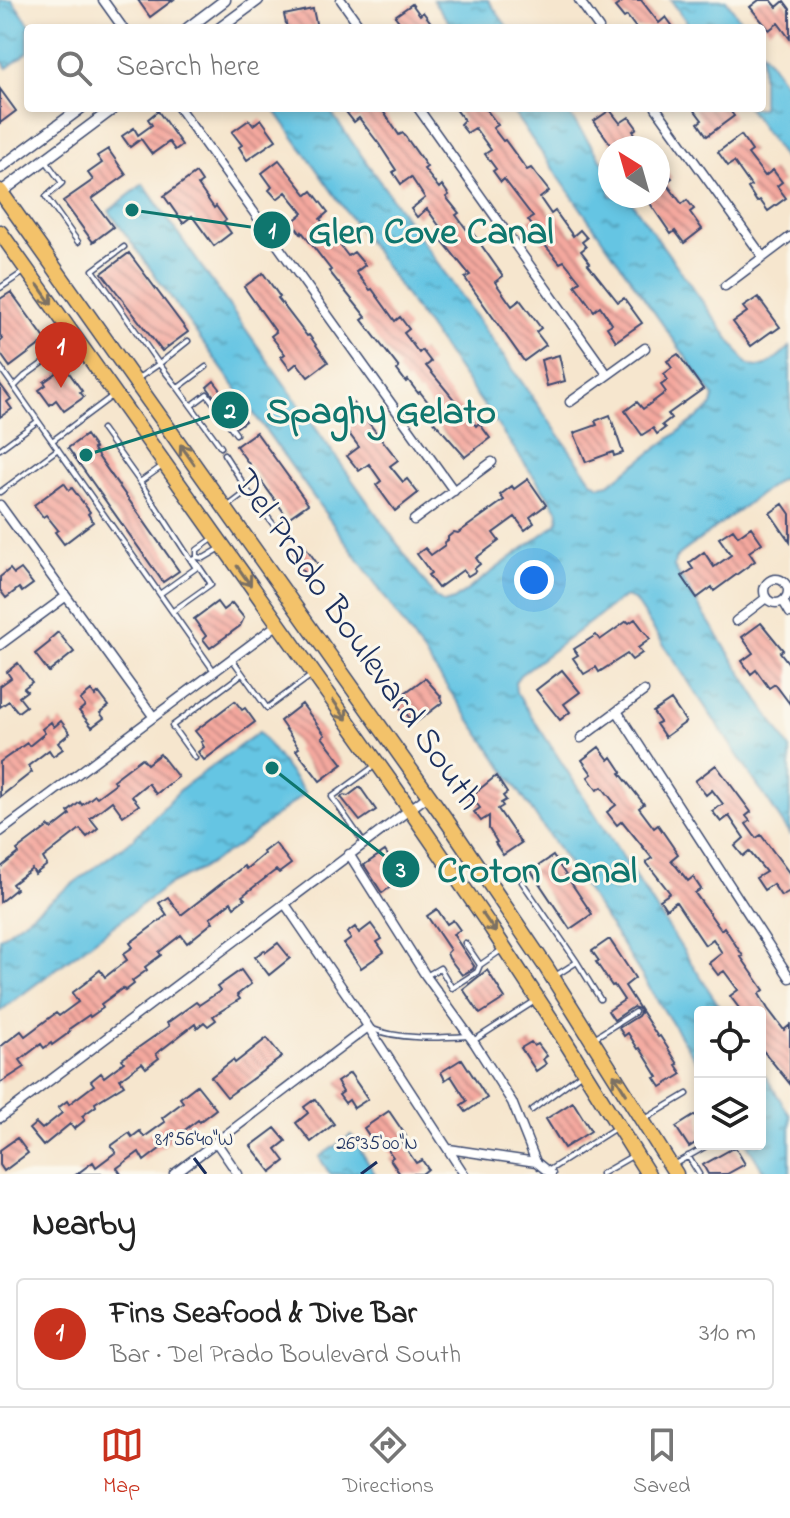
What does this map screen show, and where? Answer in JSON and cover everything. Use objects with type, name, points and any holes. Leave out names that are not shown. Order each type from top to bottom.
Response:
[{"type":"main road","name":"Del Prado Boulevard South","points":[[0,192],[429,795],[553,978],[673,1170]]},
{"type":"main road","name":"Del Prado Boulevard South","points":[[0,232],[505,948],[648,1174]]},
{"type":"main road","points":[[278,624],[325,649]]},
{"type":"street","points":[[103,0],[120,24]]},
{"type":"street","points":[[193,24],[225,0]]},
{"type":"street","points":[[225,24],[258,0]]},
{"type":"street","points":[[341,0],[358,24]]},
{"type":"street","points":[[579,0],[596,24]]},
{"type":"street","points":[[0,168],[76,112]]},
{"type":"street","points":[[0,192],[109,112]]},
{"type":"street","points":[[182,112],[454,491]]},
{"type":"street","points":[[421,112],[607,374]]},
{"type":"street","points":[[659,112],[763,257]]},
{"type":"street","points":[[725,286],[790,237]]},
{"type":"street","points":[[570,402],[645,348]]},
{"type":"street","points":[[414,520],[492,462]]},
{"type":"street","points":[[0,505],[153,716]]},
{"type":"street","points":[[766,598],[765,587],[769,582],[780,580],[788,583],[783,601]]},
{"type":"street","points":[[0,645],[65,597]]},
{"type":"street","points":[[766,598],[772,602],[783,601]]},
{"type":"street","points":[[736,621],[766,598]]},
{"type":"street","points":[[783,601],[790,613]]},
{"type":"street","points":[[0,832],[278,624]]},
{"type":"street","points":[[581,738],[644,691]]},
{"type":"street","points":[[617,711],[790,978]]},
{"type":"street","points":[[0,1118],[429,795]]},
{"type":"street","points":[[349,854],[426,976],[512,1102],[536,1162]]},
{"type":"street","points":[[285,904],[464,1174]]},
{"type":"street","points":[[174,1174],[368,1027]]},
{"type":"street","points":[[216,1142],[238,1174]]},
{"type":"street","points":[[449,1149],[536,1162],[550,1172]]},
{"type":"lane","points":[[45,159],[62,183],[46,197],[78,242]]},
{"type":"lane","points":[[124,247],[93,270],[221,447]]},
{"type":"lane","points":[[0,289],[27,269]]},
{"type":"lane","points":[[14,387],[76,339]]},
{"type":"lane","points":[[135,381],[188,341]]},
{"type":"lane","points":[[0,367],[214,671]]},
{"type":"lane","points":[[178,388],[206,367]]},
{"type":"lane","points":[[52,441],[115,394]]},
{"type":"lane","points":[[191,406],[207,394],[236,434]]},
{"type":"lane","points":[[0,449],[38,421]]},
{"type":"lane","points":[[102,429],[211,584],[173,611]]},
{"type":"lane","points":[[0,492],[58,449]]},
{"type":"lane","points":[[224,454],[273,524]]},
{"type":"lane","points":[[140,482],[165,464]]},
{"type":"lane","points":[[225,508],[248,491]]},
{"type":"lane","points":[[194,559],[204,558],[220,541]]},
{"type":"lane","points":[[161,593],[196,568],[194,559],[197,550],[220,541]]},
{"type":"lane","points":[[231,658],[267,708],[314,674]]},
{"type":"lane","points":[[195,758],[172,726],[242,674]]},
{"type":"lane","points":[[364,843],[332,797],[378,764]]},
{"type":"lane","points":[[522,882],[600,999]]},
{"type":"lane","points":[[465,943],[480,965]]},
{"type":"lane","points":[[426,976],[440,968],[452,988],[505,948]]},
{"type":"lane","points":[[553,978],[577,962]]},
{"type":"lane","points":[[368,1027],[382,1033],[471,1038],[539,999]]},
{"type":"lane","points":[[592,1039],[635,1012]]},
{"type":"lane","points":[[532,1110],[584,1071]]},
{"type":"lane","points":[[643,1120],[687,1094]]},
{"type":"lane","points":[[550,1172],[618,1126]]},
{"type":"lane","points":[[673,1170],[699,1150]]},
{"type":"lane","points":[[601,1174],[635,1154]]},
{"type":"lane","points":[[688,1156],[699,1174]]},
{"type":"water","points":[[0,0],[12,0],[29,24],[24,24],[24,55],[7,68],[0,58]]},
{"type":"water","points":[[433,0],[488,0],[505,24],[450,24]]},
{"type":"water","points":[[671,0],[726,0],[743,24],[688,24]]},
{"type":"water","points":[[766,57],[790,90],[790,167],[751,112],[766,112]]},
{"type":"water","points":[[276,112],[331,112],[591,480],[599,486],[609,484],[709,409],[714,397],[513,112],[568,112],[598,155],[598,208],[636,208],[747,364],[764,366],[790,347],[790,479],[779,480],[679,555],[674,567],[790,749],[790,834],[634,600],[621,599],[520,675],[515,682],[516,692],[719,1006],[694,1006],[694,1058],[605,918],[495,756],[109,211],[143,184],[435,597],[444,603],[454,600],[558,521],[559,512]]},
{"type":"water","points":[[259,732],[305,793],[236,847],[168,885],[0,1011],[0,938],[133,839],[182,788]]},
{"type":"water","points":[[766,1077],[790,1115],[790,1174],[765,1174],[751,1150],[766,1150]]},
{"type":"water","points":[[351,1135],[375,1174],[330,1174],[319,1157]]},
{"type":"building","points":[[138,0],[173,0],[150,17]]},
{"type":"building","points":[[625,0],[641,0],[659,23],[666,17],[671,24],[633,24],[615,7]]},
{"type":"building","points":[[759,0],[771,0],[777,7],[784,1],[790,9],[790,39],[778,23],[769,30],[750,7]]},
{"type":"building","points":[[412,4],[432,24],[401,24],[395,16]]},
{"type":"building","points":[[313,9],[316,24],[286,24],[284,15]]},
{"type":"building","points":[[0,89],[16,111],[0,123]]},
{"type":"building","points":[[159,112],[182,145],[175,150],[169,142],[152,154],[141,139],[130,147],[122,136],[134,128],[138,135],[152,125],[148,119]]},
{"type":"building","points":[[346,112],[384,112],[399,135],[403,133],[427,167],[424,169],[449,195],[446,197],[459,213],[456,215],[503,276],[495,282],[512,306],[520,300],[541,328],[536,332],[546,345],[524,361],[465,278],[470,275],[440,238],[445,234],[427,209],[417,217],[411,209],[425,198],[411,177],[401,184],[379,144],[359,118],[354,122]]},
{"type":"building","points":[[458,112],[488,112],[498,125],[493,128],[503,141],[549,191],[540,198],[551,214],[555,211],[573,236],[580,230],[587,238],[582,242],[586,247],[581,251],[588,264],[618,302],[624,298],[642,323],[616,341],[607,327],[612,324],[600,306],[594,311],[575,285],[580,281],[538,237],[528,220],[533,217],[504,179],[501,182],[493,171],[496,169],[485,154],[491,150],[475,128],[467,133],[460,124],[464,120]]},
{"type":"building","points":[[607,112],[612,112],[620,123],[629,117],[637,128],[633,131],[637,136],[605,136],[594,121]]},
{"type":"building","points":[[696,112],[731,112],[734,116],[707,136],[698,123],[702,120]]},
{"type":"building","points":[[261,119],[276,140],[247,160],[239,147],[242,145],[232,132],[249,120],[253,125]]},
{"type":"building","points":[[741,135],[752,151],[748,154],[765,176],[773,170],[782,182],[777,186],[786,198],[768,211],[760,200],[757,202],[748,188],[751,186],[734,162],[728,166],[718,152]]},
{"type":"building","points":[[108,149],[126,175],[92,199],[113,227],[93,242],[63,201],[93,180],[88,173],[102,163],[97,156]]},
{"type":"building","points":[[279,160],[307,195],[312,191],[328,212],[320,219],[348,256],[354,252],[365,265],[356,272],[395,321],[400,317],[409,329],[404,333],[419,353],[422,350],[431,362],[426,366],[476,426],[479,423],[490,438],[465,457],[430,417],[436,412],[408,380],[406,382],[362,320],[366,317],[292,222],[303,213],[286,192],[277,199],[269,190],[272,187],[262,173]]},
{"type":"building","points":[[196,173],[202,182],[198,185],[226,220],[223,222],[231,233],[214,246],[192,216],[183,223],[164,196]]},
{"type":"building","points":[[670,188],[682,204],[687,200],[694,209],[690,212],[702,229],[684,243],[675,231],[671,234],[653,208],[670,208]]},
{"type":"building","points":[[129,253],[188,332],[162,351],[102,273]]},
{"type":"building","points":[[263,273],[278,298],[328,362],[308,377],[297,363],[290,369],[281,357],[285,354],[271,336],[276,332],[244,287]]},
{"type":"building","points":[[11,292],[46,340],[10,367],[0,353],[3,339],[0,335],[0,299]]},
{"type":"building","points":[[758,297],[780,327],[751,346],[733,322],[747,312],[743,307]]},
{"type":"building","points":[[678,354],[703,389],[668,414],[671,418],[662,425],[665,428],[657,434],[653,428],[642,435],[625,411],[637,402],[643,409],[666,392],[661,385],[668,380],[664,374],[672,368],[667,361]]},
{"type":"building","points":[[559,355],[565,381],[547,386],[541,360]]},
{"type":"building","points":[[65,367],[84,397],[64,411],[56,400],[50,405],[39,390],[46,385],[44,382]]},
{"type":"building","points":[[214,381],[245,421],[237,427],[207,387]]},
{"type":"building","points":[[0,384],[11,399],[7,402],[12,409],[0,417]]},
{"type":"building","points":[[353,403],[398,460],[390,466],[403,482],[407,479],[418,493],[395,511],[376,485],[381,481],[369,464],[359,471],[347,456],[359,447],[342,424],[345,421],[340,413]]},
{"type":"building","points":[[610,415],[623,453],[614,456],[613,452],[586,462],[574,433],[597,425],[595,421]]},
{"type":"building","points":[[256,432],[308,504],[288,518],[236,446]]},
{"type":"building","points":[[86,435],[179,571],[163,582],[68,448]]},
{"type":"building","points":[[528,479],[546,505],[530,517],[534,523],[525,530],[515,517],[493,533],[499,541],[476,558],[480,564],[474,569],[476,571],[468,576],[463,570],[438,588],[417,554],[425,548],[431,555],[445,545],[454,532],[458,533],[504,500],[500,495]]},
{"type":"building","points":[[64,483],[69,490],[72,488],[90,512],[88,514],[93,522],[64,544],[55,532],[58,530],[34,505]]},
{"type":"building","points":[[783,504],[790,514],[790,542],[770,513]]},
{"type":"building","points":[[751,527],[762,543],[749,552],[755,561],[714,591],[712,587],[697,598],[682,576],[693,569],[689,563],[704,552],[714,567],[731,555],[719,538],[733,529],[738,536]]},
{"type":"building","points":[[302,542],[319,566],[306,576],[289,551]]},
{"type":"building","points":[[10,569],[14,574],[21,569],[33,584],[22,592],[19,588],[6,598],[0,590],[0,577]]},
{"type":"building","points":[[217,602],[223,610],[232,603],[244,618],[240,626],[210,648],[194,619]]},
{"type":"building","points":[[635,619],[650,639],[638,648],[642,653],[632,660],[627,654],[599,672],[596,667],[584,674],[573,658],[578,655],[574,649],[596,635],[600,640],[627,621],[629,623]]},
{"type":"building","points":[[761,623],[783,650],[780,652],[790,665],[790,704],[775,684],[769,688],[756,670],[751,674],[742,661],[753,653],[742,637]]},
{"type":"building","points":[[58,632],[74,652],[49,672],[35,654]]},
{"type":"building","points":[[18,663],[32,682],[19,697],[26,706],[18,712],[9,701],[0,707],[0,686],[11,678],[7,672]]},
{"type":"building","points":[[562,670],[580,692],[564,704],[570,712],[560,720],[536,690]]},
{"type":"building","points":[[425,678],[443,702],[415,723],[394,701]]},
{"type":"building","points":[[91,691],[95,696],[99,693],[109,706],[100,713],[104,718],[92,727],[79,711],[85,706],[80,700]]},
{"type":"building","points":[[671,700],[686,722],[665,737],[656,724],[660,722],[653,712]]},
{"type":"building","points":[[235,701],[242,710],[245,708],[255,722],[204,760],[198,752],[204,747],[203,741],[195,731]]},
{"type":"building","points":[[302,704],[343,764],[320,781],[296,750],[299,748],[280,721]]},
{"type":"building","points":[[61,721],[70,733],[58,743],[63,749],[53,756],[49,750],[28,766],[32,772],[0,797],[0,762],[27,743],[29,746],[45,733],[42,729],[51,722],[54,727]]},
{"type":"building","points":[[599,747],[609,760],[612,757],[644,804],[639,808],[654,828],[658,825],[678,854],[671,860],[688,881],[693,877],[701,889],[695,893],[721,930],[724,927],[743,956],[764,990],[759,994],[768,1009],[784,1030],[790,1025],[790,1084],[766,1054],[766,1006],[738,1006],[730,996],[738,990],[724,971],[718,975],[709,963],[722,953],[713,939],[705,945],[676,902],[666,909],[660,900],[670,893],[646,862],[652,858],[622,821],[617,825],[607,812],[616,805],[602,787],[597,790],[588,777],[592,774],[582,760]]},
{"type":"building","points":[[160,754],[178,777],[156,794],[148,783],[132,796],[139,805],[123,816],[112,801],[90,818],[98,828],[87,837],[80,829],[43,858],[47,865],[35,874],[32,869],[12,884],[16,889],[0,902],[0,868],[19,853],[17,850],[49,826],[52,829],[70,815],[68,812],[80,802],[82,805],[95,795],[97,797],[142,758],[147,764]]},
{"type":"building","points":[[716,765],[751,812],[746,816],[750,821],[746,824],[756,838],[761,835],[790,874],[790,891],[781,896],[773,884],[764,890],[756,878],[766,872],[749,851],[743,856],[735,846],[744,838],[729,816],[721,822],[712,811],[723,804],[712,790],[706,795],[695,781]]},
{"type":"building","points":[[496,776],[507,793],[503,796],[506,800],[501,803],[503,806],[498,809],[521,843],[503,855],[489,829],[489,816],[481,821],[474,812],[480,808],[471,796]]},
{"type":"building","points":[[360,787],[376,810],[360,821],[341,797]]},
{"type":"building","points":[[275,843],[291,864],[279,873],[276,870],[242,896],[245,899],[234,907],[231,902],[210,918],[213,922],[187,943],[181,935],[159,952],[161,955],[132,981],[134,984],[101,1004],[103,1008],[69,1029],[70,1032],[52,1045],[44,1048],[41,1044],[20,1060],[25,1067],[0,1083],[0,1047],[21,1031],[25,1036],[56,1013],[59,1016],[78,1002],[72,993],[91,977],[100,970],[105,977],[127,960],[123,954],[133,947],[130,943],[167,915],[159,903],[168,897],[181,915],[244,866],[246,869]]},
{"type":"building","points":[[385,851],[403,878],[382,893],[364,865]]},
{"type":"building","points":[[553,856],[592,914],[570,929],[531,871]]},
{"type":"building","points":[[437,909],[447,924],[453,920],[460,930],[453,934],[474,966],[462,975],[449,958],[447,953],[450,950],[427,916]]},
{"type":"building","points":[[371,924],[382,939],[377,942],[384,952],[361,968],[344,944],[351,939],[347,933],[355,927],[359,933]]},
{"type":"building","points":[[608,940],[635,978],[625,986],[682,1074],[661,1087],[640,1048],[628,1033],[624,1036],[619,1028],[638,1016],[639,1009],[633,1007],[614,1020],[608,1011],[624,1000],[596,962],[599,961],[592,951]]},
{"type":"building","points":[[278,943],[290,958],[269,975],[255,957]]},
{"type":"building","points":[[241,970],[251,984],[237,995],[240,999],[213,1016],[216,1020],[208,1026],[204,1022],[197,1028],[195,1024],[156,1054],[159,1058],[146,1068],[142,1063],[120,1079],[124,1085],[95,1103],[96,1106],[82,1116],[85,1120],[74,1129],[70,1124],[43,1146],[29,1129],[36,1123],[42,1129],[62,1113],[58,1108],[67,1101],[69,1104],[94,1085],[91,1081],[101,1073],[104,1077],[124,1062],[122,1059],[169,1026],[167,1023],[196,1002],[199,1005],[220,991],[217,987]]},
{"type":"building","points":[[487,970],[505,998],[480,1014],[463,989]]},
{"type":"building","points":[[267,1038],[282,1057],[227,1097],[211,1077]]},
{"type":"building","points":[[531,1042],[534,1046],[538,1044],[547,1056],[543,1059],[546,1064],[536,1071],[521,1048]]},
{"type":"building","points":[[462,1059],[487,1098],[466,1112],[461,1105],[467,1101],[451,1076],[445,1080],[441,1072]]},
{"type":"building","points":[[350,1073],[368,1099],[354,1108],[349,1100],[345,1103],[339,1095],[343,1092],[337,1082]]},
{"type":"building","points":[[197,1085],[216,1109],[199,1122],[144,1161],[139,1152],[117,1168],[121,1174],[77,1174],[93,1162],[96,1167],[116,1152],[111,1146],[129,1133],[132,1137],[140,1131],[144,1137],[165,1122],[162,1118],[183,1102],[180,1098]]},
{"type":"building","points":[[315,1099],[334,1124],[311,1142],[296,1123],[308,1113],[304,1107]]},
{"type":"building","points":[[573,1102],[591,1131],[564,1148],[546,1119]]},
{"type":"building","points":[[389,1111],[406,1136],[400,1140],[416,1163],[422,1160],[428,1169],[422,1174],[400,1174],[390,1159],[393,1157],[378,1136],[372,1140],[364,1128]]},
{"type":"building","points":[[694,1116],[694,1144],[689,1147],[676,1127]]},
{"type":"building","points":[[275,1128],[286,1141],[276,1149],[285,1161],[271,1172],[251,1146]]},
{"type":"building","points":[[17,1138],[28,1153],[4,1171],[0,1165],[0,1150]]},
{"type":"building","points":[[730,1150],[737,1150],[745,1164],[727,1174],[708,1174],[703,1165]]},
{"type":"place","name":"Glen Cove Canal","points":[[132,210]]},
{"type":"place","name":"Fins Seafood & Dive Bar","points":[[61,388]]},
{"type":"place","name":"Spaghy Gelato","points":[[86,455]]},
{"type":"place","name":"Croton Canal","points":[[272,768]]}]
